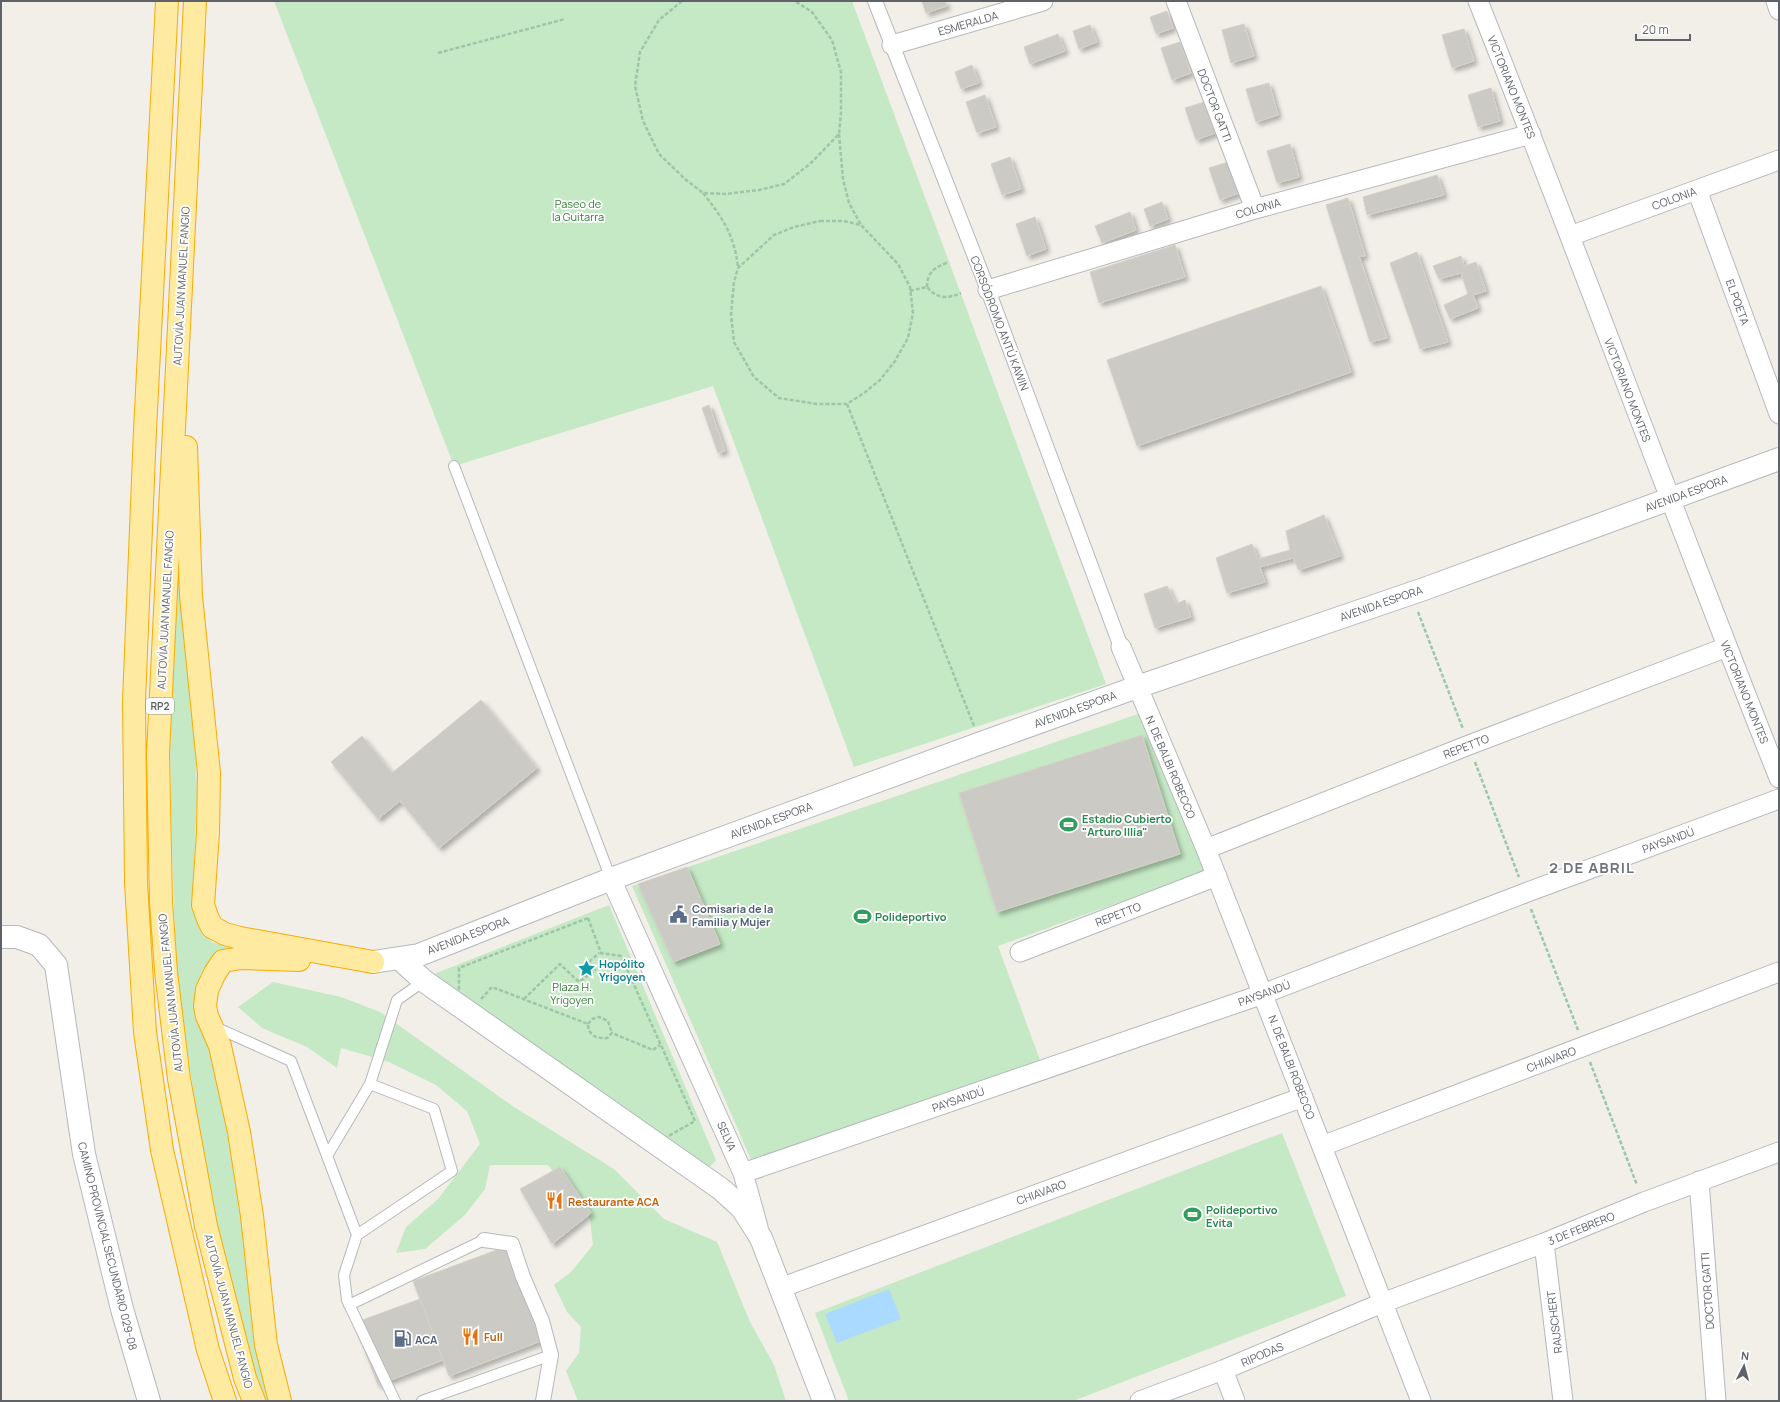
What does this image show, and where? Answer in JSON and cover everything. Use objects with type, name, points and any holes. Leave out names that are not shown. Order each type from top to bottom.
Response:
[{"type":"highway","name":"RP2","points":[[167,1],[145,438],[134,701],[136,883],[145,1032],[162,1150],[208,1350],[225,1401]]},
{"type":"highway","name":"AUTOVÍA JUAN MANUEL FANGIO","points":[[195,1],[158,754],[161,910],[175,1050],[206,1226],[245,1378],[254,1401]]},
{"type":"highway","points":[[181,296],[191,596],[209,773],[208,833],[203,905],[212,927],[225,934],[373,962]]},
{"type":"highway","points":[[280,1401],[266,1345],[252,1216],[239,1132],[220,1046],[207,1016],[205,1006],[207,990],[215,973],[223,961],[241,958],[373,962]]},
{"type":"main road","name":"AVENIDA ESPORA","points":[[373,962],[419,955],[611,879],[981,743],[1137,687],[1424,589],[1779,459]]},
{"type":"main road","name":"CAMINO PROVINCIAL SECUNDARIO 029-08","points":[[1,937],[17,937],[40,945],[56,965],[84,1154],[122,1309],[149,1401]]},
{"type":"main road","points":[[400,959],[424,981],[721,1189],[742,1208],[761,1238]]},
{"type":"main road","name":"SELVA","points":[[761,1238],[824,1401]]},
{"type":"street","name":"CORSÓDROMO ANTÚ KAWIN","points":[[875,1],[988,290],[1121,647]]},
{"type":"street","name":"ESMERALDA","points":[[892,45],[1044,1]]},
{"type":"street","name":"DOCTOR GATTI","points":[[1176,1],[1255,209]]},
{"type":"street","name":"VICTORIANO MONTES","points":[[1478,1],[1531,134],[1779,778]]},
{"type":"street","points":[[1776,1],[1779,10]]},
{"type":"street","name":"COLONIA","points":[[988,290],[1255,209],[1531,134]]},
{"type":"street","name":"COLONIA","points":[[1570,236],[1779,160]]},
{"type":"street","name":"EL POETA","points":[[1697,190],[1779,414]]},
{"type":"street","name":"REPETTO","points":[[1206,849],[1469,745],[1727,646]]},
{"type":"street","name":"N. DE BALBI ROBECCO","points":[[1121,647],[1217,876],[1421,1401]]},
{"type":"street","name":"PAYSANDÚ","points":[[743,1173],[1263,994],[1525,893],[1779,799]]},
{"type":"street","name":"REPETTO","points":[[1020,952],[1217,876]]},
{"type":"street","name":"SELVA","points":[[611,879],[743,1173],[761,1238]]},
{"type":"street","name":"CHIAVARO","points":[[1322,1146],[1779,972]]},
{"type":"street","name":"CHIAVARO","points":[[780,1288],[1303,1097]]},
{"type":"street","name":"3 DE FEBRERO","points":[[1382,1303],[1544,1243],[1699,1181],[1779,1152]]},
{"type":"street","name":"DOCTOR GATTI","points":[[1699,1181],[1716,1401]]},
{"type":"street","points":[[484,1240],[512,1244],[523,1277],[542,1321],[551,1355],[543,1401]]},
{"type":"street","name":"RAUSCHERT","points":[[1544,1243],[1563,1401]]},
{"type":"street","name":"RIPODAS","points":[[1140,1401],[1223,1370],[1382,1303]]},
{"type":"street","points":[[1223,1370],[1236,1401]]},
{"type":"lane","points":[[454,466],[611,879]]},
{"type":"lane","points":[[327,1156],[370,1084],[397,1000],[424,981]]},
{"type":"lane","points":[[212,1026],[291,1062],[357,1235]]},
{"type":"lane","points":[[370,1084],[434,1108],[452,1171],[357,1235],[344,1275],[349,1305],[395,1401]]},
{"type":"lane","points":[[349,1305],[484,1240]]},
{"type":"lane","points":[[422,1401],[551,1355]]},
{"type":"path","points":[[682,1],[659,20],[640,52],[635,86],[643,121],[659,154],[685,179],[704,192],[722,216],[730,232],[737,250],[738,268],[734,282],[731,315],[734,342],[754,377],[779,398],[817,404],[847,404],[880,380],[895,361],[908,338],[913,313],[910,291],[898,264],[861,225],[849,203],[843,179],[839,134],[841,112],[841,72],[832,40],[812,12],[795,1]]},
{"type":"path","points":[[438,53],[565,19]]},
{"type":"path","points":[[704,192],[733,194],[784,184],[810,164],[839,134]]},
{"type":"path","points":[[738,268],[774,236],[794,227],[820,221],[844,221],[861,225]]},
{"type":"path","points":[[949,262],[936,267],[930,272],[927,280],[927,287],[932,294],[940,297],[952,297],[961,293]]},
{"type":"path","points":[[910,291],[927,287]]},
{"type":"path","points":[[847,404],[981,743]]},
{"type":"path","points":[[588,918],[601,953],[620,956],[660,1045],[695,1122],[666,1138],[459,993],[459,968],[588,918]]},
{"type":"path","points":[[524,999],[560,964],[579,982],[595,970],[588,963],[599,953]]},
{"type":"path","points":[[475,1005],[492,987],[588,1024]]},
{"type":"path","points":[[612,1033],[607,1038],[599,1039],[592,1035],[588,1030],[588,1024],[592,1019],[599,1017],[608,1021],[612,1033],[653,1050],[660,1045]]},
{"type":"green space","name":"Paseo de la Guitarra","points":[[274,1],[852,1],[1106,684],[854,767],[713,386],[454,466]]},
{"type":"green space","points":[[181,482],[197,795],[193,890],[195,917],[202,930],[213,943],[298,954],[221,956],[210,1045],[234,1148],[271,1401],[264,1401],[230,1287],[204,1169],[176,967],[170,744]]},
{"type":"green space","name":"Polideportivo","points":[[1150,710],[1208,870],[998,946],[1040,1060],[753,1164],[632,886]]},
{"type":"green space","name":"Plaza H. Yrigoyen","points":[[609,905],[716,1160],[708,1169],[429,976]]},
{"type":"green space","points":[[273,982],[341,997],[380,1012],[514,1107],[614,1169],[664,1219],[717,1242],[750,1322],[774,1365],[786,1401],[578,1401],[566,1371],[579,1353],[581,1327],[567,1312],[554,1285],[571,1272],[593,1245],[590,1219],[548,1165],[490,1165],[485,1189],[465,1215],[425,1249],[396,1253],[406,1227],[438,1199],[480,1144],[467,1111],[436,1085],[389,1062],[341,1048],[337,1068],[307,1047],[262,1028],[238,1007]]},
{"type":"green space","name":"Polideportivo Evita","points":[[1282,1133],[1346,1296],[1073,1401],[849,1401],[815,1313]]},
{"type":"water","points":[[889,1289],[901,1319],[837,1343],[825,1314]]},
{"type":"building","points":[[922,1],[945,1],[947,6],[926,13]]},
{"type":"building","points":[[1167,11],[1173,28],[1156,34],[1150,17]]},
{"type":"building","points":[[1244,24],[1254,56],[1231,63],[1222,30]]},
{"type":"building","points":[[1090,25],[1097,42],[1079,49],[1073,31]]},
{"type":"building","points":[[1464,29],[1474,61],[1452,68],[1442,35]]},
{"type":"building","points":[[1058,34],[1065,51],[1030,64],[1024,47]]},
{"type":"building","points":[[1180,42],[1191,73],[1172,80],[1161,48]]},
{"type":"building","points":[[972,65],[979,83],[961,89],[955,72]]},
{"type":"building","points":[[1269,83],[1278,115],[1256,122],[1246,89]]},
{"type":"building","points":[[1491,88],[1500,121],[1478,127],[1468,95]]},
{"type":"building","points":[[985,95],[996,127],[977,133],[966,102]]},
{"type":"building","points":[[1204,102],[1215,133],[1196,140],[1185,108]]},
{"type":"building","points":[[1290,144],[1299,177],[1277,183],[1267,151]]},
{"type":"building","points":[[1010,157],[1021,189],[1002,195],[991,164]]},
{"type":"building","points":[[1228,162],[1239,193],[1220,200],[1209,168]]},
{"type":"building","points":[[1437,175],[1444,195],[1367,215],[1363,197]]},
{"type":"building","points":[[1348,198],[1365,256],[1359,256],[1387,338],[1370,342],[1326,205]]},
{"type":"building","points":[[1162,202],[1168,219],[1150,226],[1144,209]]},
{"type":"building","points":[[1130,212],[1136,230],[1102,243],[1095,226]]},
{"type":"building","points":[[1035,217],[1046,249],[1027,256],[1016,224]]},
{"type":"building","points":[[1175,245],[1185,277],[1099,303],[1090,272]]},
{"type":"building","points":[[1417,252],[1448,342],[1420,349],[1390,263]]},
{"type":"building","points":[[1461,256],[1464,266],[1476,262],[1486,291],[1473,295],[1478,308],[1450,319],[1444,305],[1468,294],[1461,273],[1439,279],[1433,266]]},
{"type":"building","points":[[1321,286],[1351,372],[1137,446],[1107,360]]},
{"type":"building","points":[[709,405],[725,451],[718,453],[702,408]]},
{"type":"building","points":[[1324,515],[1340,556],[1299,570],[1293,558],[1260,567],[1265,582],[1227,593],[1216,558],[1252,544],[1258,559],[1290,550],[1286,531]]},
{"type":"building","points":[[1167,586],[1176,604],[1185,600],[1191,617],[1155,628],[1144,594]]},
{"type":"building","points":[[481,700],[537,768],[439,848],[400,801],[378,819],[331,762],[362,736],[392,773]]},
{"type":"building","name":"Estadio Cubierto \"Arturo Illia\"","points":[[1142,735],[1180,854],[997,912],[959,793]]},
{"type":"building","name":"Comisaria de la Familia y Mujer","points":[[687,867],[720,944],[673,962],[638,884]]},
{"type":"building","name":"Restaurante ACA","points":[[560,1167],[591,1213],[552,1244],[520,1189]]},
{"type":"building","points":[[505,1247],[541,1341],[449,1376],[413,1281]]},
{"type":"building","points":[[420,1299],[443,1360],[378,1385],[354,1323]]},
{"type":"place","name":"Estadio Cubierto \"Arturo Illia\"","points":[[1069,824]]},
{"type":"place","name":"Comisaria de la Familia y Mujer","points":[[679,914]]},
{"type":"place","name":"Polideportivo","points":[[862,916]]},
{"type":"place","name":"Hopólito Yrigoyen","points":[[586,969]]},
{"type":"place","name":"Restaurante ACA","points":[[555,1201]]},
{"type":"place","name":"Polideportivo Evita","points":[[1193,1215]]},
{"type":"place","name":"Full","points":[[471,1336]]},
{"type":"place","name":"ACA","points":[[402,1339]]},
{"type":"district","name":"2 DE ABRIL","points":[[1592,867]]}]
